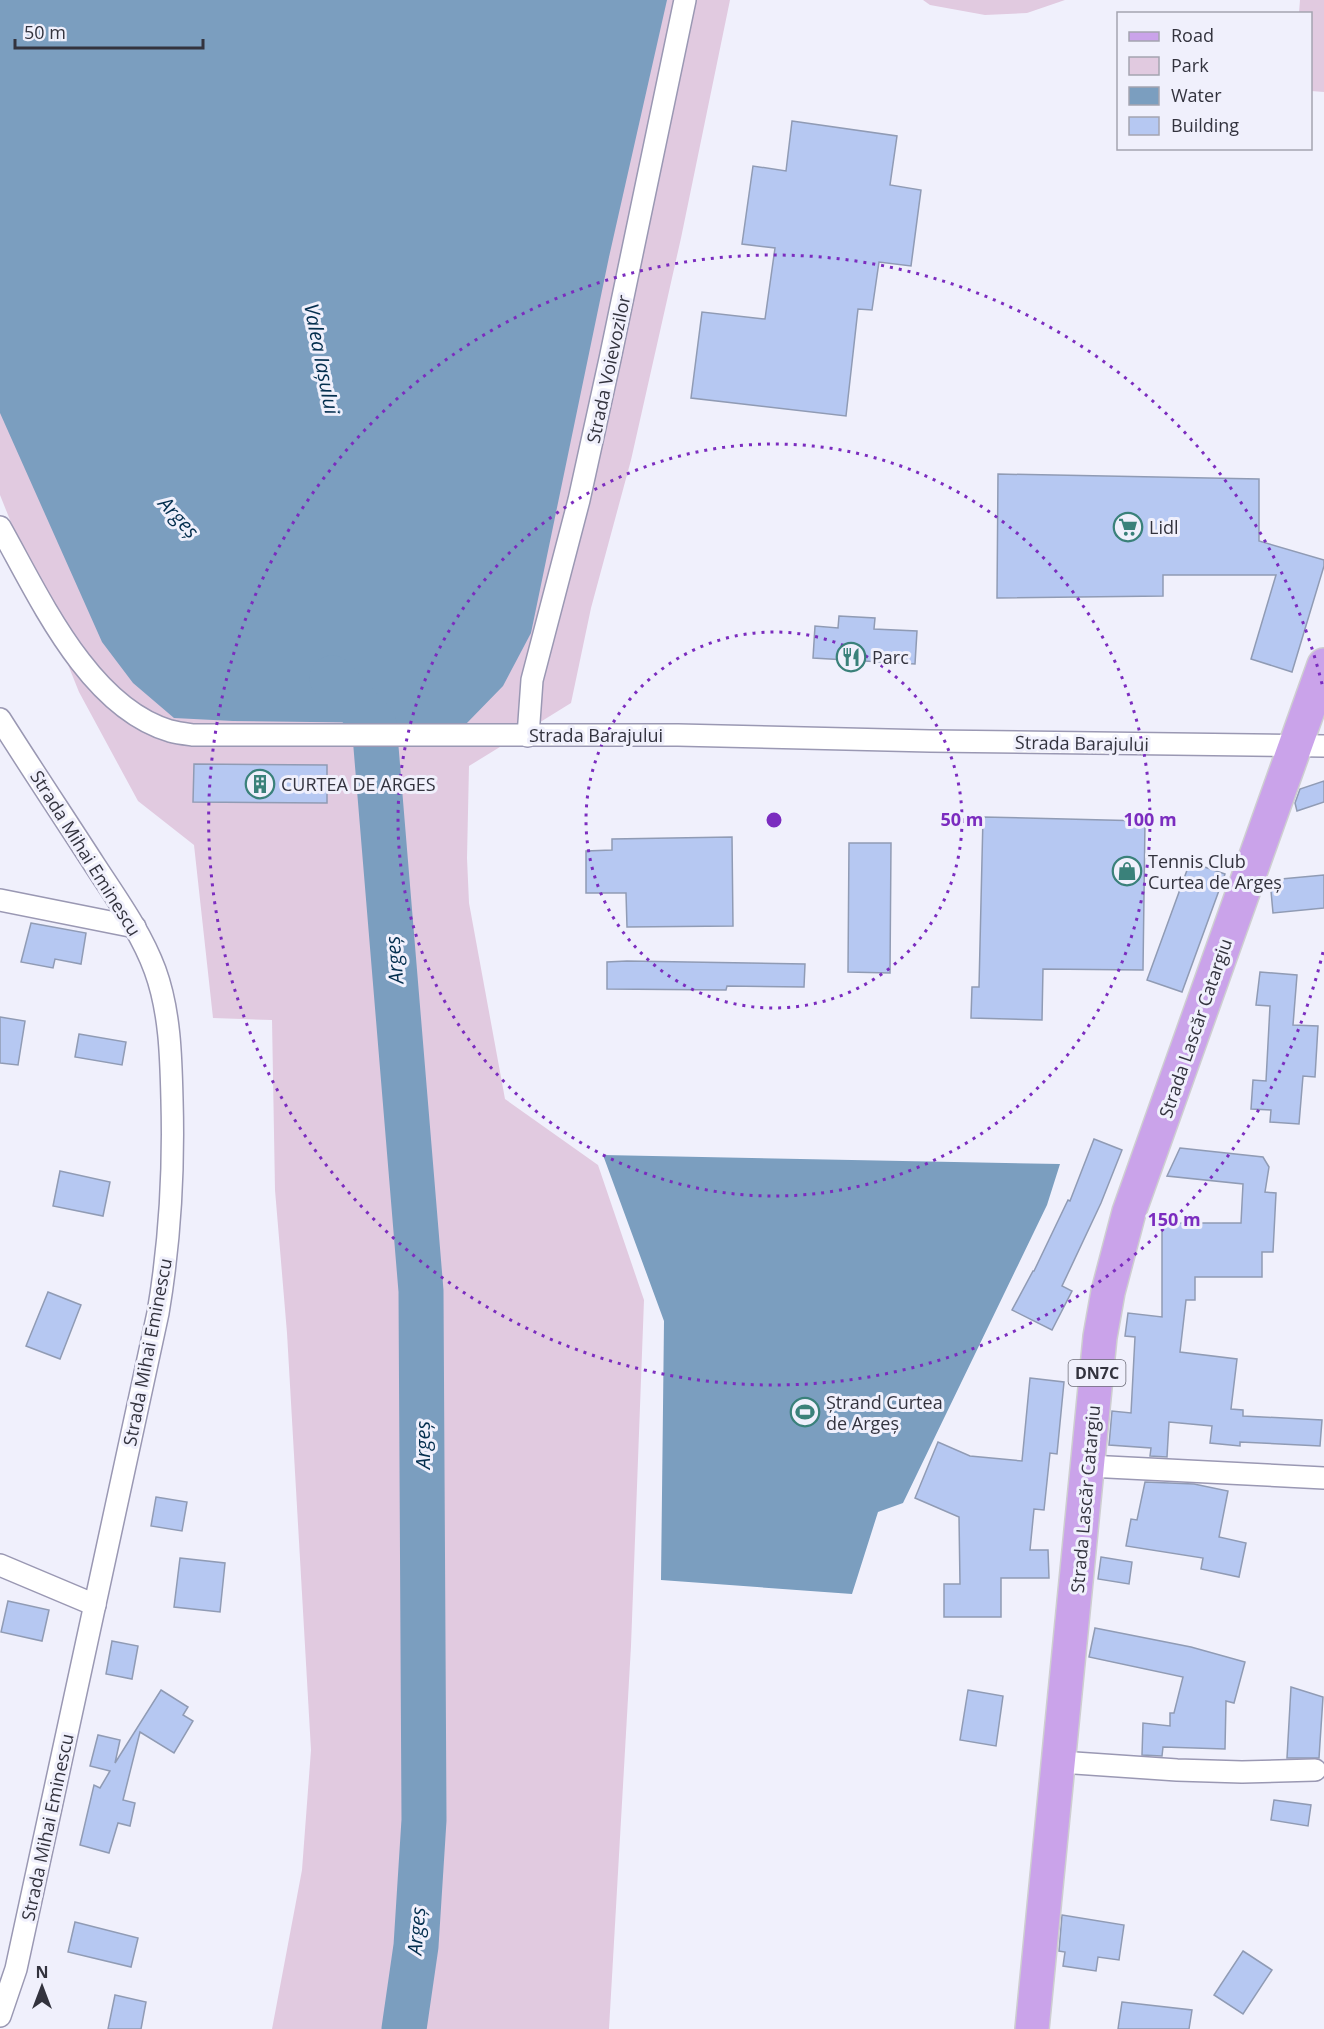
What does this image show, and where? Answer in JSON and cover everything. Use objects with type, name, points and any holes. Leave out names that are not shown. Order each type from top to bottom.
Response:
[{"type":"main road","name":"DN7C","points":[[1309,746],[1324,665]]},
{"type":"main road","name":"Strada Lascăr Catargiu","points":[[1032,2029],[1100,1337],[1117,1252],[1137,1190],[1309,746]]},
{"type":"street","name":"Strada Voievozilor","points":[[528,736],[532,680],[579,500],[685,0]]},
{"type":"street","name":"Strada Barajului","points":[[0,527],[64,640],[89,674],[135,715],[170,731],[193,735],[678,735],[1309,746]]},
{"type":"street","name":"Strada Mihai Eminescu","points":[[0,719],[135,927],[156,971],[167,1020],[172,1111],[171,1208],[158,1313],[16,1969],[1,2013]]},
{"type":"street","points":[[0,900],[135,927]]},
{"type":"street","points":[[1088,1466],[1324,1478]]},
{"type":"street","points":[[0,1565],[95,1605]]},
{"type":"street","points":[[1060,1761],[1177,1770],[1242,1772],[1315,1770]]},
{"type":"green space","points":[[0,0],[730,0],[681,238],[631,460],[591,608],[571,703],[469,766],[467,858],[469,903],[505,1099],[598,1165],[644,1300],[631,1646],[609,2029],[272,2029],[302,1870],[311,1750],[287,1333],[275,1190],[272,1020],[213,1018],[194,845],[138,801],[79,692],[0,495]]},
{"type":"green space","points":[[923,0],[1065,0],[1027,13],[985,15],[930,5]]},
{"type":"green space","points":[[1300,0],[1324,0],[1324,92],[1312,91],[1312,12],[1299,12]]},
{"type":"water","name":"Valea Iașului","points":[[0,0],[667,0],[609,257],[531,633],[503,686],[466,724],[174,718],[133,683],[102,642],[0,413]]},
{"type":"water","name":"Ștrand Curtea de Argeș","points":[[603,1155],[1060,1164],[1047,1205],[903,1503],[878,1512],[852,1594],[661,1580],[664,1321]]},
{"type":"building","points":[[792,121],[897,136],[890,185],[921,190],[911,266],[879,262],[872,310],[858,309],[846,416],[691,398],[702,312],[765,319],[775,248],[742,244],[753,166],[786,171]]},
{"type":"building","name":"Lidl","points":[[998,474],[1259,479],[1259,541],[1324,560],[1292,672],[1251,659],[1276,575],[1163,575],[1163,596],[997,598]]},
{"type":"building","points":[[839,616],[875,618],[874,629],[917,631],[915,664],[813,658],[815,626],[838,628]]},
{"type":"building","name":"CURTEA DE ARGES","points":[[194,764],[327,765],[327,803],[193,802]]},
{"type":"building","points":[[1324,781],[1324,802],[1297,811],[1295,803],[1300,789]]},
{"type":"building","points":[[983,817],[1145,821],[1143,970],[1043,969],[1042,1020],[971,1018],[972,987],[979,987]]},
{"type":"building","points":[[732,837],[733,926],[627,927],[626,893],[586,893],[586,851],[612,850],[612,839]]},
{"type":"building","points":[[849,843],[891,843],[890,973],[848,972]]},
{"type":"building","points":[[1190,862],[1225,874],[1182,992],[1147,980]]},
{"type":"building","points":[[1324,875],[1324,908],[1273,913],[1270,880]]},
{"type":"building","points":[[31,923],[86,933],[81,964],[55,959],[53,968],[21,962]]},
{"type":"building","points":[[607,962],[805,964],[804,987],[727,986],[726,990],[607,989]]},
{"type":"building","points":[[1260,972],[1297,975],[1293,1025],[1318,1026],[1315,1077],[1303,1076],[1299,1124],[1270,1122],[1271,1110],[1251,1109],[1253,1080],[1266,1081],[1270,1006],[1256,1005]]},
{"type":"building","points":[[0,1017],[25,1021],[18,1065],[0,1063]]},
{"type":"building","points":[[79,1034],[126,1042],[122,1065],[75,1057]]},
{"type":"building","points":[[1094,1139],[1122,1150],[1101,1203],[1062,1286],[1072,1291],[1052,1330],[1012,1310],[1034,1271],[1068,1200],[1070,1201]]},
{"type":"building","points":[[1180,1148],[1263,1157],[1269,1167],[1265,1192],[1276,1193],[1273,1252],[1262,1252],[1262,1277],[1195,1277],[1195,1300],[1186,1300],[1180,1352],[1237,1359],[1231,1409],[1243,1410],[1243,1416],[1322,1420],[1320,1446],[1240,1442],[1240,1446],[1210,1443],[1212,1426],[1169,1422],[1167,1457],[1150,1456],[1151,1448],[1109,1445],[1112,1411],[1131,1413],[1135,1337],[1125,1336],[1128,1313],[1162,1317],[1162,1223],[1241,1223],[1243,1184],[1167,1176]]},
{"type":"building","points":[[60,1171],[110,1182],[103,1216],[53,1206]]},
{"type":"building","points":[[48,1292],[81,1305],[60,1359],[26,1346]]},
{"type":"building","points":[[1030,1378],[1064,1382],[1057,1454],[1050,1453],[1044,1510],[1034,1509],[1030,1550],[1048,1550],[1049,1578],[1001,1578],[1001,1617],[944,1617],[944,1584],[960,1584],[959,1517],[915,1498],[938,1442],[970,1456],[1022,1461]]},
{"type":"building","points":[[1145,1482],[1194,1484],[1228,1491],[1219,1537],[1246,1543],[1239,1577],[1201,1569],[1203,1558],[1126,1546],[1131,1519],[1137,1520]]},
{"type":"building","points":[[156,1497],[187,1502],[182,1531],[151,1526]]},
{"type":"building","points":[[1101,1557],[1132,1562],[1129,1584],[1098,1579]]},
{"type":"building","points":[[180,1558],[225,1563],[220,1612],[174,1607]]},
{"type":"building","points":[[8,1601],[49,1610],[42,1641],[1,1632]]},
{"type":"building","points":[[1095,1628],[1191,1647],[1245,1662],[1234,1703],[1226,1701],[1225,1749],[1163,1747],[1162,1756],[1142,1755],[1143,1723],[1170,1726],[1170,1713],[1174,1713],[1183,1677],[1089,1657]]},
{"type":"building","points":[[112,1641],[138,1646],[132,1679],[106,1674]]},
{"type":"building","points":[[1291,1687],[1323,1697],[1319,1758],[1287,1758]]},
{"type":"building","points":[[161,1690],[188,1707],[183,1715],[193,1721],[174,1753],[140,1732],[123,1800],[135,1803],[130,1826],[118,1823],[109,1853],[80,1845],[94,1785],[100,1788],[110,1771],[90,1766],[98,1735],[120,1740],[115,1763]]},
{"type":"building","points":[[968,1690],[1003,1696],[996,1746],[960,1740]]},
{"type":"building","points":[[1274,1800],[1311,1805],[1308,1826],[1271,1820]]},
{"type":"building","points":[[1062,1915],[1124,1925],[1119,1960],[1098,1957],[1096,1971],[1063,1966],[1065,1952],[1059,1951]]},
{"type":"building","points":[[75,1922],[138,1938],[131,1967],[68,1952]]},
{"type":"building","points":[[1243,1951],[1272,1970],[1243,2014],[1214,1995]]},
{"type":"building","points":[[115,1995],[146,2002],[141,2029],[108,2029]]},
{"type":"building","points":[[1122,2002],[1192,2010],[1189,2029],[1118,2029]]},
{"type":"waterway","name":"Argeș","points":[[332,678],[374,723],[421,1291],[424,1820],[416,1946],[404,2029]]},
{"type":"place","name":"Lidl","points":[[1128,527]]},
{"type":"place","name":"Parc","points":[[851,657]]},
{"type":"place","name":"CURTEA DE ARGES","points":[[260,784]]},
{"type":"place","name":"Tennis Club Curtea de Argeș","points":[[1127,871]]},
{"type":"place","name":"Ștrand Curtea de Argeș","points":[[805,1412]]}]
